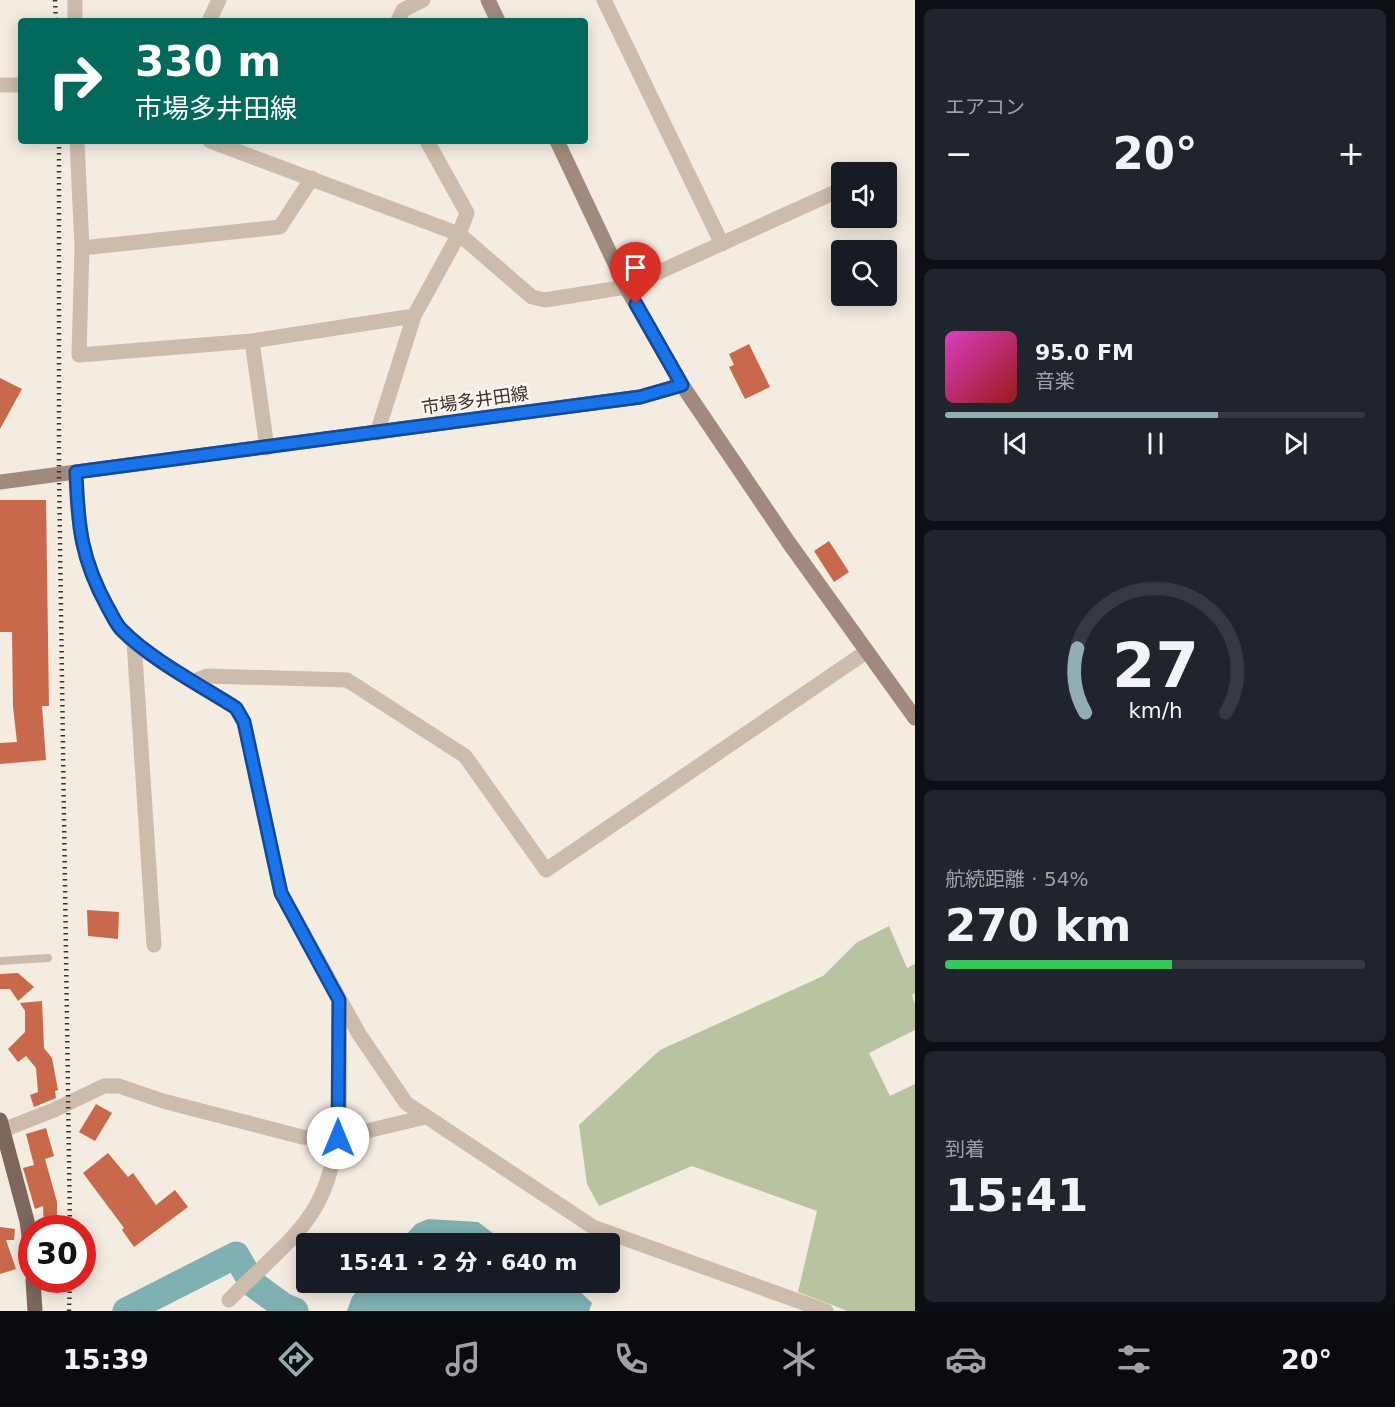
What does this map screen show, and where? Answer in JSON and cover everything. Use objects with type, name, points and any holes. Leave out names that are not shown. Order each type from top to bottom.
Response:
[{"type":"main road","points":[[488,0],[497,18]]},
{"type":"main road","points":[[558,144],[626,287],[682,385],[866,652],[915,718]]},
{"type":"main road","name":"市場多井田線","points":[[0,482],[640,397],[682,385]]},
{"type":"main road","points":[[1,1125],[25,1215]]},
{"type":"main road","points":[[34,1293],[35,1311]]},
{"type":"street","points":[[75,0],[75,18]]},
{"type":"street","points":[[210,18],[219,0]]},
{"type":"street","points":[[399,18],[403,10],[423,0]]},
{"type":"street","points":[[604,0],[722,244]]},
{"type":"street","points":[[0,85],[18,85]]},
{"type":"street","points":[[77,144],[82,248],[79,355],[252,341],[414,316]]},
{"type":"street","points":[[218,144],[459,234],[532,297],[545,300],[626,287],[831,194]]},
{"type":"street","points":[[377,433],[414,316],[459,234],[467,213],[429,144]]},
{"type":"street","points":[[82,248],[280,227],[312,178]]},
{"type":"street","points":[[252,341],[267,448]]},
{"type":"street","points":[[76,472],[78,529],[87,560],[102,596],[121,630],[134,641],[236,708],[244,722],[281,893],[359,1034],[406,1103],[593,1227],[826,1311]]},
{"type":"street","points":[[134,641],[154,945]]},
{"type":"street","points":[[194,681],[207,676],[347,680],[465,756],[546,870],[866,652]]},
{"type":"street","points":[[229,1300],[301,1227],[316,1206],[334,1166],[338,1138],[339,1000]]},
{"type":"street","points":[[1,1125],[54,1110],[104,1086],[119,1086],[164,1101],[302,1137],[338,1138],[425,1117]]},
{"type":"lane","points":[[0,961],[48,958]]},
{"type":"green space","points":[[889,926],[907,968],[915,964],[915,993],[912,995],[915,1004],[915,1030],[869,1053],[890,1096],[915,1084],[915,1311],[848,1311],[798,1292],[817,1211],[692,1166],[599,1206],[587,1184],[579,1125],[660,1050],[823,976],[856,943]]},
{"type":"water","points":[[428,1219],[478,1222],[493,1233],[408,1233],[416,1224]]},
{"type":"water","points":[[355,1293],[582,1293],[592,1303],[589,1311],[347,1311]]},
{"type":"building","points":[[749,344],[770,387],[745,399],[729,367],[734,365],[729,354]]},
{"type":"building","points":[[0,378],[22,389],[0,429]]},
{"type":"building","points":[[0,500],[46,500],[49,706],[42,706],[46,760],[0,764],[0,743],[17,742],[13,707],[12,632],[0,632]]},
{"type":"building","points":[[829,541],[849,572],[834,582],[814,551]]},
{"type":"building","points":[[87,910],[119,912],[118,939],[88,936]]},
{"type":"building","points":[[18,973],[34,987],[18,1001],[10,989],[0,989],[0,974]]},
{"type":"building","points":[[42,1001],[44,1048],[52,1058],[58,1090],[55,1091],[56,1098],[34,1107],[30,1095],[38,1092],[36,1068],[26,1056],[18,1062],[8,1049],[25,1032],[25,1011],[20,1003]]},
{"type":"building","points":[[96,1104],[112,1113],[95,1141],[79,1132]]},
{"type":"building","points":[[46,1128],[54,1156],[45,1159],[57,1202],[57,1215],[43,1215],[43,1206],[35,1209],[23,1168],[34,1165],[26,1134]]},
{"type":"building","points":[[108,1153],[128,1177],[133,1173],[156,1205],[175,1190],[188,1207],[134,1247],[122,1230],[124,1228],[83,1173]]},
{"type":"building","points":[[0,1227],[15,1229],[14,1240],[6,1240],[16,1269],[0,1274]]},
{"type":"waterway","points":[[126,1311],[236,1255],[248,1276]]},
{"type":"waterway","points":[[253,1284],[283,1306],[295,1311]]},
{"type":"railway","points":[[55,0],[56,18]]},
{"type":"railway","points":[[59,144],[59,474],[70,1215]]},
{"type":"railway","points":[[69,1311],[70,1293]]},
{"type":"route","points":[[338,1138],[339,1000],[291,916],[281,893],[244,722],[236,708],[138,645],[121,630],[102,596],[87,560],[78,529],[76,472],[640,397],[682,385],[636,304]]}]
